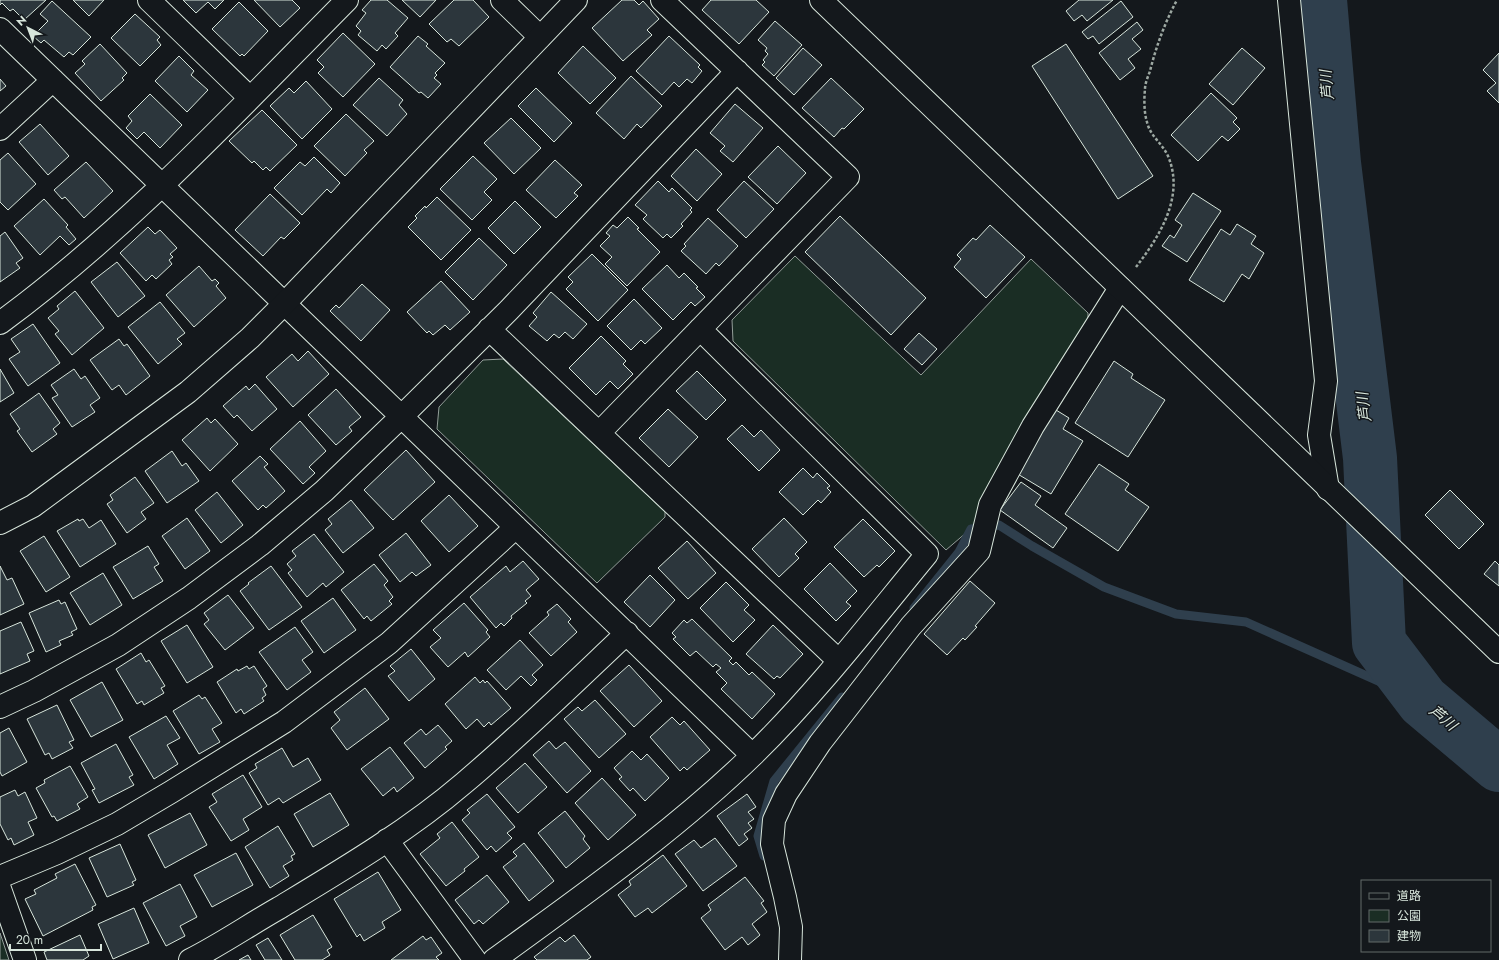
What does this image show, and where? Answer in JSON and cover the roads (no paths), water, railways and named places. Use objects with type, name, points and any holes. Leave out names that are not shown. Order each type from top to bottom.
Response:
[{"type":"street","points":[[149,0],[250,98]]},
{"type":"street","points":[[502,0],[540,37]]},
{"type":"street","points":[[0,523],[33,506],[188,392],[250,338],[576,0]]},
{"type":"street","points":[[599,433],[848,177],[662,0]]},
{"type":"street","points":[[821,0],[1499,652]]},
{"type":"street","points":[[1289,0],[1326,380],[1319,435],[1328,489]]},
{"type":"street","points":[[0,323],[83,259],[163,186],[343,1]]},
{"type":"street","points":[[0,29],[752,755]]},
{"type":"street","points":[[0,707],[34,691],[118,645],[189,598],[260,545],[324,491],[402,416],[489,328],[737,71]]},
{"type":"street","points":[[0,129],[52,80]]},
{"type":"street","points":[[790,960],[790,927],[785,897],[772,844],[774,820],[786,794],[820,743],[911,626],[978,551],[990,505],[1033,426],[1120,288]]},
{"type":"street","points":[[489,328],[839,660]]},
{"type":"street","points":[[494,960],[613,873],[689,812],[752,755],[793,715],[927,554],[700,329]]},
{"type":"street","points":[[0,877],[57,853],[117,824],[284,722],[389,643],[516,527]]},
{"type":"street","points":[[190,960],[298,896],[412,823],[469,779],[531,724],[626,633]]},
{"type":"street","points":[[387,840],[475,960]]},
{"type":"street","points":[[0,889],[25,960]]},
{"type":"waterway","name":"芦川","points":[[1320,0],[1334,163],[1370,458],[1379,643],[1423,701],[1499,765]]},
{"type":"waterway","points":[[914,608],[959,552],[971,529],[999,525],[1032,546],[1104,587],[1176,614],[1246,622],[1423,701]]},
{"type":"waterway","points":[[764,856],[758,836],[774,781],[842,697]]}]
